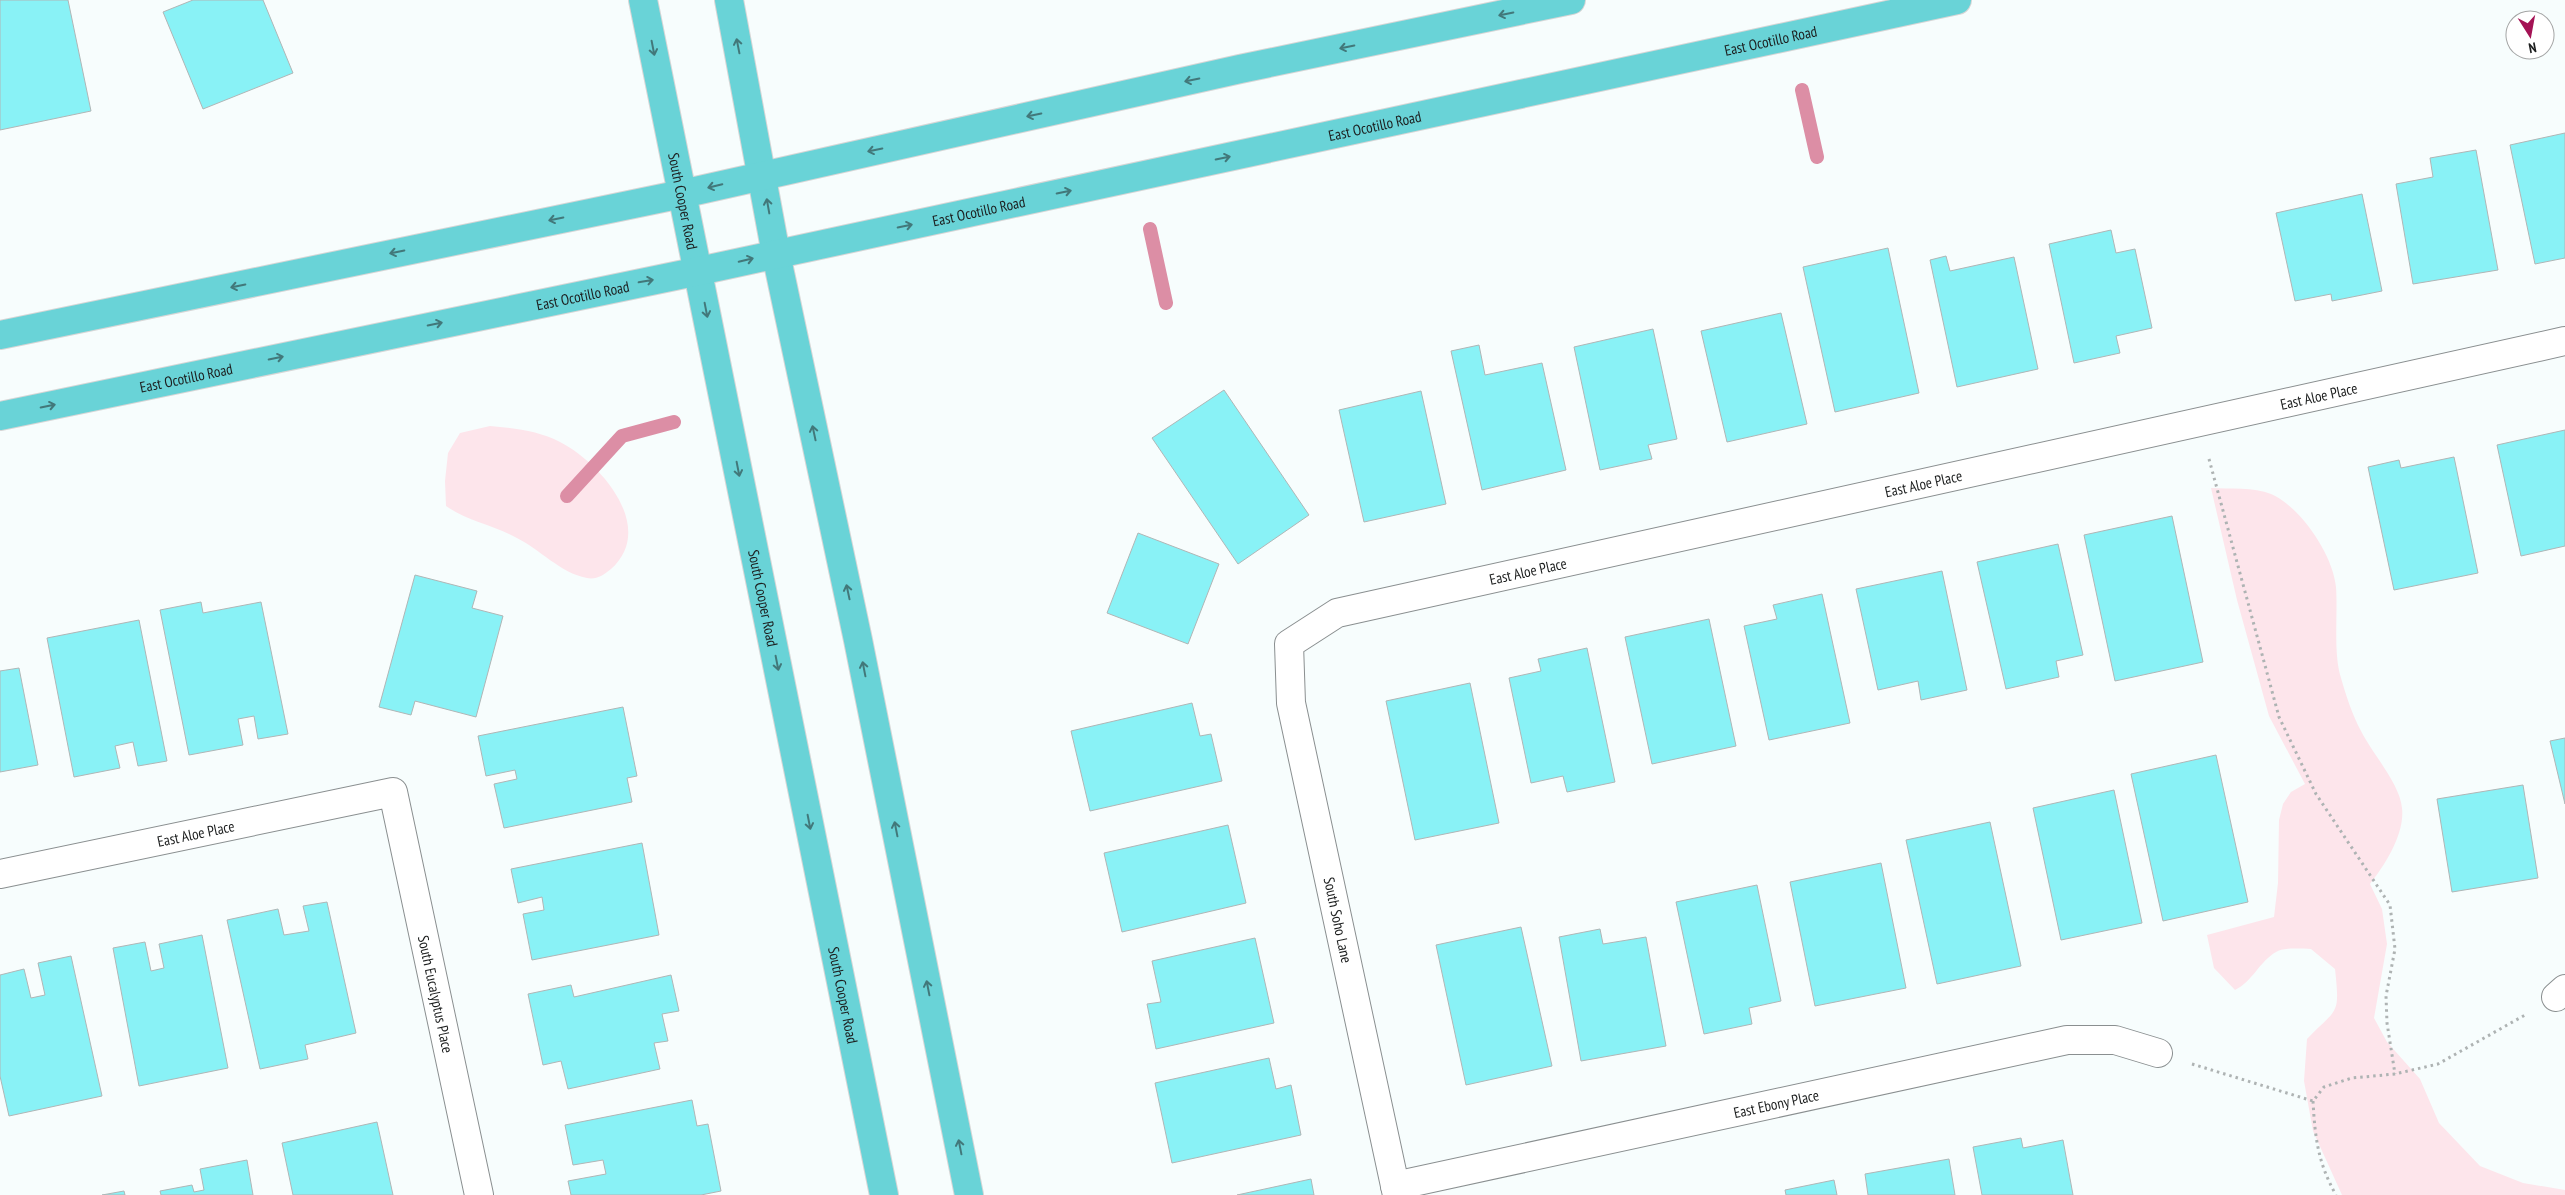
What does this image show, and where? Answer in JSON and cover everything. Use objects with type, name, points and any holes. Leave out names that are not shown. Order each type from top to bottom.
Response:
[{"type":"main road","name":"South Cooper Road","points":[[643,0],[884,1195]]},
{"type":"main road","points":[[729,0],[776,254],[858,640],[969,1195]]},
{"type":"main road","points":[[0,335],[682,194],[1240,69],[1571,0]]},
{"type":"main road","name":"East Ocotillo Road","points":[[0,416],[699,271],[1957,0]]},
{"type":"street","name":"East Aloe Place","points":[[1289,644],[1337,613],[2565,341]]},
{"type":"street","name":"South Soho Lane","points":[[1289,644],[1291,703],[1396,1190]]},
{"type":"street","name":"East Aloe Place","points":[[0,874],[392,792]]},
{"type":"street","name":"South Eucalyptus Place","points":[[392,792],[479,1195]]},
{"type":"street","name":"East Ebony Place","points":[[1396,1190],[2067,1040],[2115,1040],[2158,1053]]},
{"type":"path","points":[[2200,422],[2279,716],[2316,794],[2390,905],[2396,949],[2386,996],[2387,1023],[2395,1074]]},
{"type":"path","points":[[2336,1195],[2326,1177],[2315,1142],[2313,1101],[2324,1087],[2352,1078],[2395,1074],[2438,1064],[2561,993]]},
{"type":"path","points":[[2158,1053],[2313,1101]]},
{"type":"shaded area","points":[[490,426],[517,429],[552,438],[576,452],[592,465],[606,481],[618,498],[626,516],[628,535],[624,553],[611,569],[597,578],[577,575],[559,566],[515,537],[446,506],[445,481],[448,453],[460,433]]},
{"type":"shaded area","points":[[2211,488],[2257,490],[2282,500],[2314,533],[2334,574],[2336,587],[2337,657],[2343,685],[2358,725],[2391,779],[2402,808],[2400,828],[2393,849],[2370,884],[2382,909],[2387,944],[2374,1018],[2387,1042],[2420,1079],[2439,1123],[2480,1166],[2523,1183],[2565,1190],[2565,1195],[2342,1195],[2313,1131],[2304,1081],[2307,1039],[2331,1015],[2337,1003],[2335,969],[2311,949],[2279,950],[2270,956],[2246,982],[2235,990],[2214,968],[2207,935],[2274,917],[2278,883],[2279,820],[2283,804],[2291,792],[2305,784],[2269,716],[2237,600]]},
{"type":"building","points":[[0,0],[68,0],[91,111],[0,130]]},
{"type":"building","points":[[193,0],[263,0],[293,73],[203,109],[163,12]]},
{"type":"building","points":[[2565,133],[2565,258],[2535,264],[2510,145]]},
{"type":"building","points":[[2476,150],[2498,270],[2413,284],[2396,184],[2433,177],[2430,158]]},
{"type":"building","points":[[2362,194],[2382,291],[2332,301],[2331,294],[2295,301],[2276,213]]},
{"type":"building","points":[[2111,230],[2116,253],[2135,249],[2152,328],[2116,336],[2120,353],[2074,363],[2049,244]]},
{"type":"building","points":[[1888,248],[1919,393],[1835,412],[1803,267]]},
{"type":"building","points":[[1946,256],[1950,271],[2014,257],[2038,369],[1957,387],[1930,260]]},
{"type":"building","points":[[1781,313],[1807,424],[1727,442],[1701,331]]},
{"type":"building","points":[[1653,329],[1677,439],[1648,445],[1652,459],[1600,470],[1574,347]]},
{"type":"building","points":[[1479,345],[1485,375],[1542,363],[1566,470],[1482,490],[1451,351]]},
{"type":"building","points":[[1224,390],[1309,515],[1238,564],[1152,438]]},
{"type":"building","points":[[1421,391],[1446,504],[1364,522],[1339,410]]},
{"type":"building","points":[[2565,430],[2565,546],[2521,556],[2497,445]]},
{"type":"building","points":[[2454,457],[2478,573],[2394,590],[2368,467],[2399,460],[2401,468]]},
{"type":"building","points":[[2172,516],[2203,662],[2115,681],[2084,535]]},
{"type":"building","points":[[1138,533],[1219,564],[1188,644],[1107,613]]},
{"type":"building","points":[[2058,544],[2083,655],[2056,661],[2059,677],[2006,689],[1977,562]]},
{"type":"building","points":[[1942,571],[1967,690],[1921,700],[1918,681],[1878,690],[1856,589]]},
{"type":"building","points":[[415,575],[477,591],[472,608],[503,616],[476,717],[415,701],[411,715],[379,707]]},
{"type":"building","points":[[1822,594],[1850,723],[1769,740],[1744,626],[1777,619],[1773,605]]},
{"type":"building","points":[[201,602],[203,613],[261,602],[288,734],[258,739],[254,716],[238,719],[243,745],[189,755],[160,610]]},
{"type":"building","points":[[1709,619],[1736,746],[1652,764],[1625,637]]},
{"type":"building","points":[[139,620],[167,761],[138,766],[133,742],[115,746],[120,768],[74,777],[47,638]]},
{"type":"building","points":[[1587,648],[1615,782],[1567,792],[1563,776],[1531,783],[1509,678],[1541,671],[1538,659]]},
{"type":"building","points":[[19,668],[38,765],[0,772],[0,671]]},
{"type":"building","points":[[1470,683],[1499,823],[1415,840],[1386,701]]},
{"type":"building","points":[[1192,703],[1200,736],[1211,734],[1222,781],[1090,811],[1071,731]]},
{"type":"building","points":[[623,707],[637,776],[627,778],[632,802],[504,828],[494,784],[517,779],[515,770],[486,776],[478,736]]},
{"type":"building","points":[[2565,738],[2565,804],[2550,741]]},
{"type":"building","points":[[2216,755],[2248,902],[2163,921],[2131,774]]},
{"type":"building","points":[[2523,785],[2538,878],[2452,892],[2437,799]]},
{"type":"building","points":[[2114,790],[2142,923],[2061,940],[2033,808]]},
{"type":"building","points":[[1990,822],[2021,966],[1937,984],[1906,840]]},
{"type":"building","points":[[1228,825],[1246,903],[1122,932],[1104,853]]},
{"type":"building","points":[[642,843],[659,935],[532,960],[523,914],[544,910],[542,897],[518,903],[511,869]]},
{"type":"building","points":[[1881,863],[1906,988],[1815,1006],[1790,882]]},
{"type":"building","points":[[1757,885],[1781,1001],[1749,1008],[1752,1024],[1704,1034],[1676,902]]},
{"type":"building","points":[[327,902],[356,1033],[305,1045],[308,1059],[260,1069],[227,920],[278,909],[284,935],[309,931],[303,906]]},
{"type":"building","points":[[1521,927],[1552,1066],[1466,1085],[1436,945]]},
{"type":"building","points":[[1600,929],[1603,944],[1646,937],[1666,1046],[1581,1061],[1559,937]]},
{"type":"building","points":[[202,935],[228,1068],[139,1086],[113,948],[145,942],[151,971],[164,968],[159,944]]},
{"type":"building","points":[[1255,938],[1274,1023],[1156,1049],[1147,1004],[1161,1002],[1152,961]]},
{"type":"building","points":[[71,956],[102,1096],[9,1116],[0,1076],[0,975],[24,969],[31,998],[45,995],[38,963]]},
{"type":"building","points":[[671,975],[679,1011],[662,1014],[668,1041],[654,1043],[660,1069],[568,1089],[561,1061],[543,1065],[528,994],[571,985],[574,997]]},
{"type":"building","points":[[1269,1058],[1276,1089],[1291,1085],[1301,1135],[1172,1163],[1155,1083]]},
{"type":"building","points":[[692,1100],[697,1126],[708,1124],[721,1191],[701,1195],[571,1195],[568,1181],[606,1174],[603,1160],[573,1165],[565,1125]]},
{"type":"building","points":[[377,1122],[393,1195],[293,1195],[282,1143]]},
{"type":"building","points":[[2021,1138],[2023,1148],[2063,1140],[2073,1195],[1982,1195],[1973,1147]]},
{"type":"building","points":[[1949,1159],[1955,1195],[1868,1195],[1865,1174]]},
{"type":"building","points":[[247,1160],[253,1195],[161,1195],[160,1191],[192,1185],[194,1192],[204,1190],[200,1169]]},
{"type":"building","points":[[1311,1179],[1314,1195],[1237,1195]]},
{"type":"building","points":[[1834,1180],[1837,1195],[1786,1195],[1785,1190]]},
{"type":"building","points":[[124,1191],[125,1195],[102,1195]]},
{"type":"waterway","points":[[1802,90],[1817,157]]},
{"type":"waterway","points":[[1150,229],[1166,303]]},
{"type":"waterway","points":[[567,496],[622,436],[674,422]]}]
